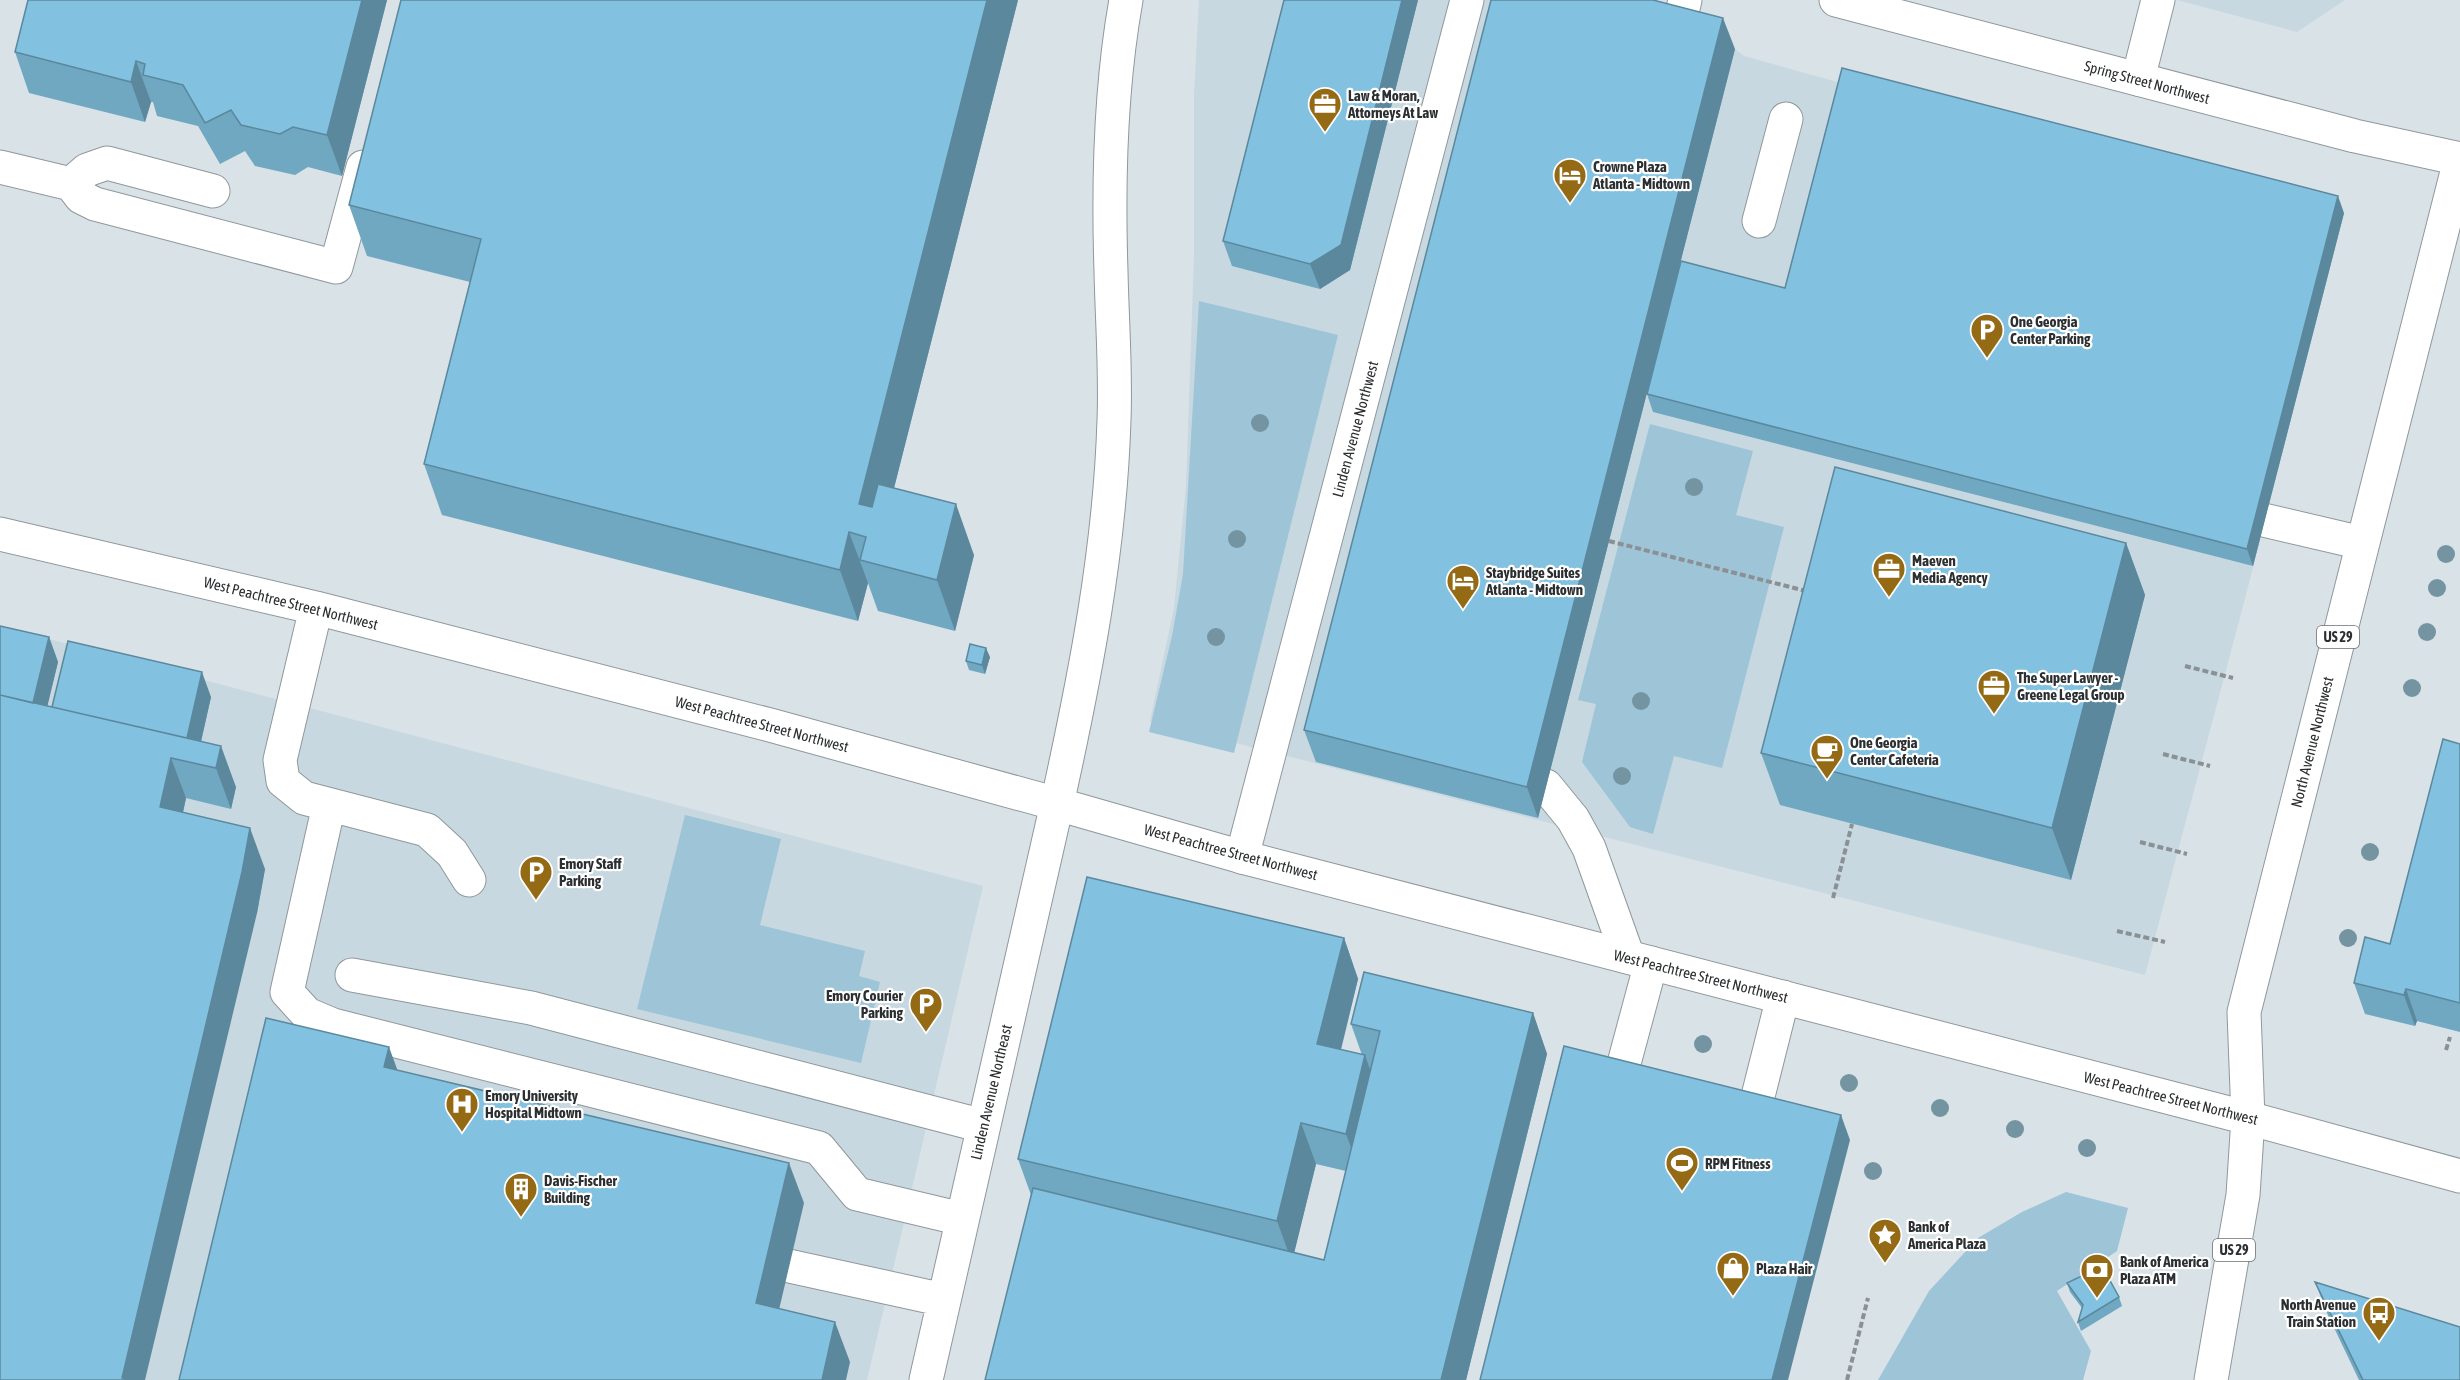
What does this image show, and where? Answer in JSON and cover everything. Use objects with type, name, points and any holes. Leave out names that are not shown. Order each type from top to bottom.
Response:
[{"type":"main road","points":[[1057,804],[1090,644],[1106,542],[1114,408],[1109,204],[1118,48],[1126,0]]},
{"type":"main road","name":"Linden Avenue Northwest","points":[[1242,857],[1467,0]]},
{"type":"main road","points":[[1677,34],[1685,0]]},
{"type":"main road","name":"Spring Street Northwest","points":[[1836,0],[2365,138],[2460,159]]},
{"type":"main road","points":[[2138,79],[2158,0]]},
{"type":"main road","points":[[1759,221],[1786,119]]},
{"type":"main road","points":[[0,167],[70,184],[81,197],[95,204],[336,267],[371,134]]},
{"type":"main road","name":"North Avenue Northwest","points":[[2248,1118],[2244,1012],[2460,159]]},
{"type":"main road","points":[[70,184],[87,170],[107,163],[213,191]]},
{"type":"main road","points":[[2198,505],[2362,543]]},
{"type":"main road","name":"West Peachtree Street Northwest","points":[[0,534],[316,608],[770,725],[1242,857],[2248,1118],[2460,1176]]},
{"type":"main road","points":[[316,608],[280,760],[283,781],[304,798],[427,830],[453,853],[469,880]]},
{"type":"main road","points":[[1281,709],[1314,717]]},
{"type":"main road","points":[[1546,786],[1573,819],[1589,848],[1639,960],[1619,1082]]},
{"type":"main road","name":"Linden Avenue Northeast","points":[[926,1380],[1057,804]]},
{"type":"main road","points":[[329,805],[287,992],[307,1014],[333,1025],[819,1148],[857,1194],[963,1219]]},
{"type":"main road","points":[[352,975],[531,1008],[983,1126]]},
{"type":"main road","points":[[1753,1116],[1783,997]]},
{"type":"main road","name":"US 29","points":[[2211,1380],[2244,1195],[2248,1118]]},
{"type":"main road","points":[[789,1266],[944,1300]]},
{"type":"path","points":[[1609,541],[1811,592]]},
{"type":"path","points":[[2185,666],[2233,678]]},
{"type":"path","points":[[2163,754],[2210,766]]},
{"type":"path","points":[[1833,898],[1852,824]]},
{"type":"path","points":[[2140,842],[2187,854]]},
{"type":"path","points":[[2117,931],[2165,942]]},
{"type":"path","points":[[2446,1050],[2450,1037]]},
{"type":"path","points":[[1847,1380],[1868,1298]]},
{"type":"shaded area","points":[[1199,0],[1543,0],[1735,49],[1744,56],[1848,85],[2344,213],[2145,975],[1150,721],[1174,608],[1186,486],[1194,255],[1194,94]]},
{"type":"shaded area","points":[[2177,0],[2345,0],[2297,32]]},
{"type":"shaded area","points":[[1199,301],[1338,335],[1234,753],[1149,732],[1172,636],[1183,574]]},
{"type":"shaded area","points":[[1650,424],[1753,451],[1736,515],[1784,527],[1722,768],[1674,756],[1653,834],[1630,827],[1582,762],[1596,704],[1578,700]]},
{"type":"shaded area","name":"Emory University Hospital Midtown","points":[[0,626],[983,886],[867,1380],[0,1380]]},
{"type":"shaded area","points":[[685,815],[781,839],[760,925],[865,951],[859,976],[880,982],[861,1063],[637,1009]]},
{"type":"shaded area","points":[[2066,1192],[2128,1208],[2117,1251],[2057,1291],[2091,1351],[2083,1380],[1878,1380],[1929,1291],[1978,1238],[2022,1212]]},
{"type":"building","points":[[28,0],[362,0],[327,135],[293,127],[280,134],[241,125],[231,110],[205,123],[183,85],[143,75],[145,64],[136,61],[131,82],[15,52]]},
{"type":"building","points":[[401,0],[987,0],[859,504],[872,507],[878,484],[956,504],[937,580],[860,560],[866,537],[849,532],[840,570],[424,464],[481,239],[349,205]]},
{"type":"building","name":"Law & Moran, Attorneys At Law","points":[[1284,0],[1402,0],[1341,245],[1310,264],[1223,241]]},
{"type":"building","points":[[1491,0],[1653,0],[1723,18],[1527,787],[1304,730]]},
{"type":"building","name":"One Georgia Center Parking","points":[[1842,68],[2338,196],[2247,549],[1647,394],[1681,261],[1785,288]]},
{"type":"building","points":[[1835,467],[2126,543],[2052,828],[1761,753]]},
{"type":"building","points":[[0,626],[49,637],[33,703],[0,695]]},
{"type":"building","points":[[68,641],[202,672],[187,738],[52,707]]},
{"type":"building","points":[[970,644],[986,648],[982,665],[966,661]]},
{"type":"building","points":[[0,695],[221,746],[216,768],[171,758],[160,807],[250,828],[242,872],[122,1378],[131,1380],[0,1380]]},
{"type":"building","points":[[2443,739],[2460,744],[2460,1003],[2406,989],[2404,995],[2354,983],[2365,937],[2390,944]]},
{"type":"building","points":[[1087,877],[1344,938],[1317,1044],[1365,1055],[1346,1134],[1301,1123],[1277,1221],[1018,1159]]},
{"type":"building","points":[[1364,972],[1533,1013],[1441,1380],[985,1380],[1033,1188],[1324,1260],[1380,1031],[1351,1024]]},
{"type":"building","name":"Davis-Fischer Building","points":[[266,1018],[389,1047],[384,1067],[789,1163],[756,1303],[835,1322],[822,1380],[179,1380]]},
{"type":"building","points":[[1564,1046],[1841,1115],[1772,1380],[1480,1380]]},
{"type":"building","name":"Bank of America Plaza ATM","points":[[2096,1255],[2119,1297],[2078,1322],[2083,1305],[2067,1283],[2092,1271]]},
{"type":"building","points":[[2315,1282],[2460,1327],[2460,1380],[2363,1380]]},
{"type":"place","name":"Law & Moran, Attorneys At Law","points":[[1325,133]]},
{"type":"place","name":"Crowne Plaza Atlanta - Midtown","points":[[1570,204]]},
{"type":"place","name":"One Georgia Center Parking","points":[[1987,359]]},
{"type":"place","name":"Maeven Media Agency","points":[[1889,598]]},
{"type":"place","name":"Staybridge Suites Atlanta - Midtown","points":[[1463,610]]},
{"type":"place","name":"The Super Lawyer - Greene Legal Group","points":[[1994,715]]},
{"type":"place","name":"One Georgia Center Cafeteria","points":[[1827,780]]},
{"type":"place","name":"Emory Staff Parking","points":[[536,901]]},
{"type":"place","name":"Emory Courier Parking","points":[[926,1033]]},
{"type":"place","name":"Emory University Hospital Midtown","points":[[462,1133]]},
{"type":"place","name":"RPM Fitness","points":[[1682,1192]]},
{"type":"place","name":"Davis-Fischer Building","points":[[521,1218]]},
{"type":"place","name":"Bank of America Plaza","points":[[1885,1264]]},
{"type":"place","name":"Plaza Hair","points":[[1733,1297]]},
{"type":"place","name":"Bank of America Plaza ATM","points":[[2097,1299]]},
{"type":"place","name":"North Avenue Train Station","points":[[2379,1342]]}]
